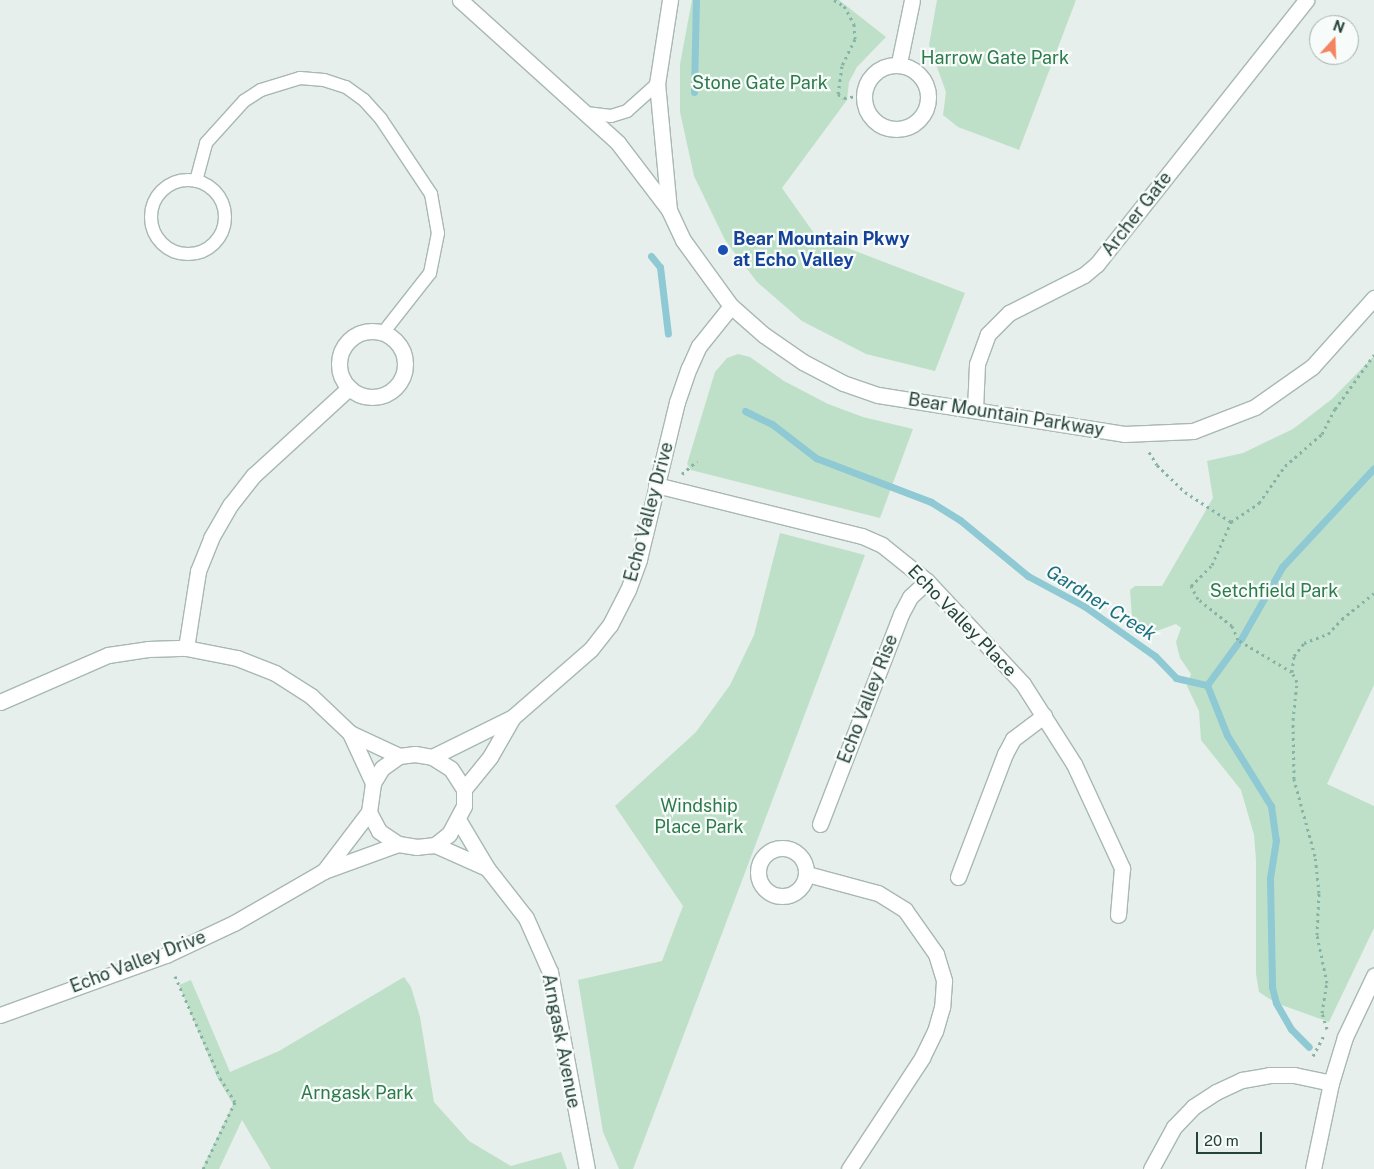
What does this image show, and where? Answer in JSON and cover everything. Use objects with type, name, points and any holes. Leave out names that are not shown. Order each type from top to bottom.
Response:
[{"type":"street","name":"Bear Mountain Parkway","points":[[460,0],[618,143],[669,210],[683,240],[732,306],[771,340],[843,383],[878,395],[1137,434],[1193,431],[1255,407],[1312,367],[1374,298]]},
{"type":"street","name":"Bear Mountain Parkway","points":[[669,210],[657,84],[670,0]]},
{"type":"street","points":[[900,63],[912,0]]},
{"type":"street","name":"Archer Gate","points":[[975,410],[977,364],[988,334],[1009,313],[1084,275],[1097,264],[1306,0]]},
{"type":"street","points":[[900,63],[914,70],[923,80],[928,92],[927,106],[921,117],[904,127],[885,127],[874,119],[866,108],[865,95],[868,82],[877,72],[900,63]]},
{"type":"street","name":"Echo Valley Drive","points":[[432,757],[513,717],[591,649],[610,625],[628,590],[639,559],[656,486],[689,368],[710,330],[732,306]]},
{"type":"street","points":[[370,331],[383,333],[394,340],[402,350],[406,363],[403,376],[396,388],[385,395],[372,398],[349,388],[341,376],[341,352],[358,334],[370,331]]},
{"type":"street","points":[[186,648],[198,571],[211,538],[231,504],[254,475],[349,388]]},
{"type":"street","name":"Echo Valley Place","points":[[656,486],[862,536],[882,545],[927,581],[1023,684],[1074,764],[1122,868],[1118,915]]},
{"type":"street","name":"Echo Valley Rise","points":[[820,824],[901,614],[910,597],[927,581]]},
{"type":"street","points":[[0,702],[108,655],[148,649],[186,648],[237,658],[275,673],[311,696],[350,733],[399,756]]},
{"type":"street","points":[[958,877],[1005,754],[1014,739],[1044,716]]},
{"type":"street","name":"Echo Valley Drive","points":[[464,789],[490,757],[513,717]]},
{"type":"street","points":[[350,733],[373,783]]},
{"type":"street","points":[[415,754],[432,757],[451,769],[464,789],[464,806],[459,821],[435,845],[417,847],[398,844],[379,830],[369,812],[373,783],[382,768],[399,756],[415,754]]},
{"type":"street","name":"Echo Valley Drive","points":[[324,871],[369,812]]},
{"type":"street","name":"Arngask Avenue","points":[[459,821],[487,868],[526,918],[550,972],[587,1169]]},
{"type":"street","name":"Echo Valley Drive","points":[[0,1015],[166,955],[234,923],[324,871],[398,844]]},
{"type":"street","name":"Arngask Avenue","points":[[435,845],[487,868]]},
{"type":"street","points":[[807,874],[878,893],[905,910],[936,954],[944,981],[942,1007],[922,1058],[849,1169]]},
{"type":"street","points":[[1314,1169],[1332,1083],[1345,1037],[1374,976]]},
{"type":"street","points":[[1151,1169],[1174,1127],[1193,1107],[1216,1092],[1242,1080],[1269,1075],[1294,1075],[1332,1083]]},
{"type":"lane","points":[[196,181],[206,143],[244,101],[261,90],[300,78],[324,80],[346,88],[364,100],[381,119],[426,187],[438,233],[430,273],[383,333]]},
{"type":"lane","points":[[586,113],[611,116],[627,111],[657,84]]},
{"type":"lane","points":[[181,181],[196,181],[211,188],[221,199],[225,214],[223,230],[215,243],[202,252],[187,255],[172,251],[160,242],[152,228],[151,213],[156,198],[166,186],[181,181]]},
{"type":"path","points":[[834,0],[844,6],[854,24],[855,40],[839,77],[838,94],[844,98],[865,95]]},
{"type":"path","points":[[1313,1056],[1328,1027],[1322,1013],[1327,983],[1317,934],[1319,893],[1315,856],[1294,779],[1293,720],[1297,682],[1292,672],[1238,640],[1232,626],[1192,591],[1191,586],[1212,565],[1231,522],[1259,503],[1285,466],[1313,445],[1374,355]]},
{"type":"path","points":[[1137,434],[1157,465],[1185,492],[1231,522]]},
{"type":"path","points":[[678,479],[697,461]]},
{"type":"path","points":[[1292,672],[1294,656],[1304,643],[1328,634],[1342,619],[1374,593]]},
{"type":"path","points":[[175,976],[220,1078],[235,1102],[203,1169]]},
{"type":"green space","name":"Stone Gate Park","points":[[692,0],[839,0],[886,37],[857,67],[849,82],[847,100],[782,188],[816,236],[965,293],[935,371],[866,354],[802,321],[757,282],[725,240],[694,176],[680,112],[680,64]]},
{"type":"green space","name":"Harrow Gate Park","points":[[937,0],[1076,0],[1019,150],[958,127],[943,115],[946,92],[929,45]]},
{"type":"green space","points":[[738,354],[750,357],[784,381],[828,404],[863,417],[913,429],[880,518],[691,470],[687,464],[715,372],[727,358]]},
{"type":"green space","name":"Setchfield Park","points":[[1374,356],[1374,685],[1327,784],[1374,806],[1374,928],[1329,1022],[1276,1003],[1259,992],[1256,974],[1256,860],[1254,835],[1241,790],[1201,740],[1199,711],[1187,686],[1191,674],[1180,658],[1176,642],[1181,628],[1176,624],[1154,632],[1143,632],[1132,617],[1130,590],[1135,586],[1162,586],[1213,498],[1207,461],[1243,453],[1293,429],[1332,399]]},
{"type":"green space","name":"Windship Place Park","points":[[780,533],[865,555],[633,1169],[619,1169],[603,1132],[578,980],[662,961],[683,906],[615,806],[696,732],[730,685],[754,635]]},
{"type":"green space","name":"Arngask Park","points":[[404,977],[411,987],[420,1017],[434,1102],[469,1141],[511,1166],[561,1152],[567,1169],[271,1169],[242,1120],[219,1169],[202,1169],[233,1104],[218,1079],[179,985],[191,980],[230,1072],[279,1051]]},
{"type":"waterway","name":"Gardner Creek","points":[[694,92],[696,0]]},
{"type":"waterway","name":"Gardner Creek","points":[[651,256],[660,267],[668,334]]},
{"type":"waterway","name":"Gardner Creek","points":[[745,411],[772,424],[816,458],[931,502],[960,520],[1028,576],[1084,606],[1155,656],[1176,678],[1207,685],[1227,735],[1271,806],[1276,840],[1270,879],[1272,987],[1276,1003],[1291,1029],[1309,1047]]},
{"type":"waterway","points":[[1241,639],[1282,567],[1374,468]]},
{"type":"waterway","points":[[1207,685],[1237,644]]},
{"type":"place","name":"Bear Mountain Pkwy at Echo Valley","points":[[723,250]]}]
